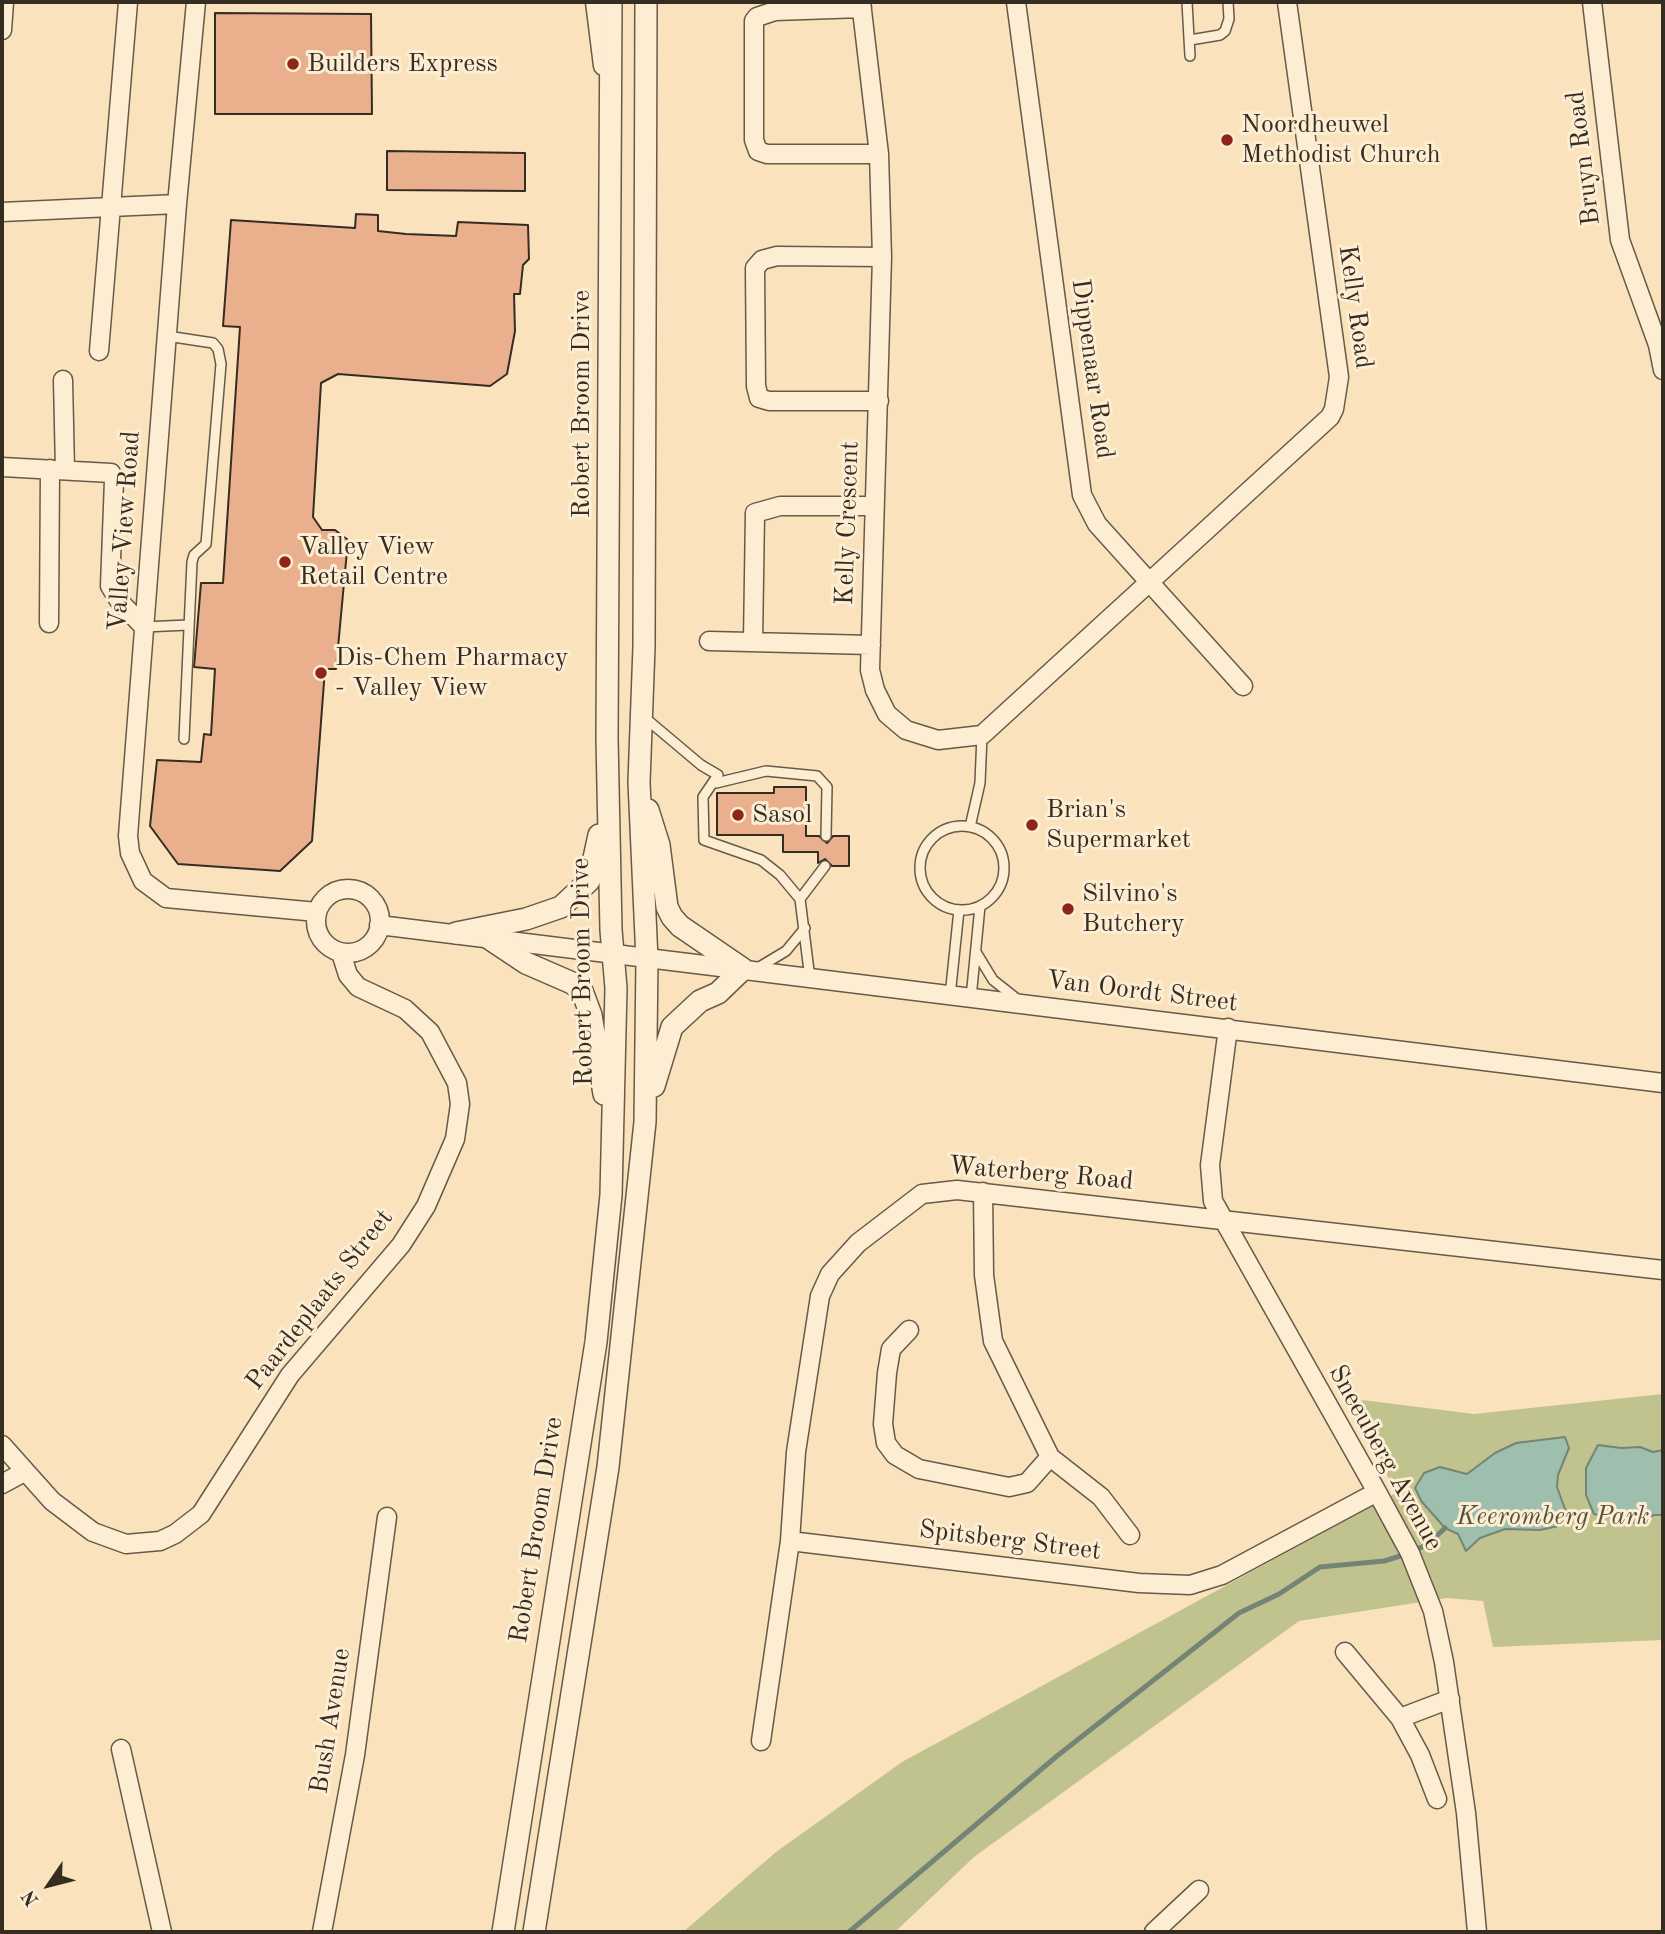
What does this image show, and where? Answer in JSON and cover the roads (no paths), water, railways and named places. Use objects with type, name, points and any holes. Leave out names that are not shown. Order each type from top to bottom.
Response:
[{"type":"street","points":[[2,30],[4,2]]},
{"type":"street","points":[[99,351],[128,2]]},
{"type":"street","name":"Valley View Road","points":[[196,2],[177,204],[144,627],[128,836],[130,853],[143,881],[166,898],[317,912]]},
{"type":"street","points":[[595,2],[611,128]]},
{"type":"street","name":"Robert Broom Drive","points":[[503,1932],[607,1260],[612,1151],[614,956],[607,738],[611,2]]},
{"type":"street","points":[[534,1932],[608,1467],[645,1122],[648,960],[639,782],[643,716],[646,2]]},
{"type":"street","name":"Dippenaar Road","points":[[1016,2],[1082,495],[1097,524],[1243,686]]},
{"type":"street","name":"Kelly Road","points":[[1149,583],[1330,417],[1338,399],[1339,377],[1287,2]]},
{"type":"street","name":"Bruyn Road","points":[[1592,2],[1620,240],[1658,345],[1663,370]]},
{"type":"street","points":[[861,5],[775,11],[757,17],[754,21],[754,140],[758,151],[767,154],[879,154]]},
{"type":"street","name":"Kelly Crescent","points":[[861,5],[879,154],[882,257],[870,670],[874,690],[882,707],[899,725],[914,734],[938,740],[982,735]]},
{"type":"street","points":[[2,212],[177,204]]},
{"type":"street","points":[[879,401],[769,401],[759,398],[755,386],[755,268],[759,261],[777,256],[882,257]]},
{"type":"street","points":[[48,623],[63,380]]},
{"type":"street","points":[[2,467],[103,471],[113,477],[110,586],[120,602],[144,627]]},
{"type":"street","points":[[753,641],[755,513],[780,506],[874,506]]},
{"type":"street","points":[[982,735],[1149,583]]},
{"type":"street","points":[[709,641],[871,645]]},
{"type":"street","points":[[456,933],[546,914],[573,897],[589,881],[598,847],[607,738]]},
{"type":"street","points":[[639,782],[659,845],[667,907],[672,917],[680,926],[749,969],[718,993],[700,1001],[672,1027],[645,1122]]},
{"type":"street","points":[[349,889],[368,897],[379,915],[379,926],[370,944],[352,953],[341,953],[323,942],[316,923],[317,912],[329,895],[349,889]]},
{"type":"street","points":[[379,926],[456,933],[614,956]]},
{"type":"street","points":[[490,939],[526,963],[572,983],[585,995],[592,1014],[612,1151]]},
{"type":"street","name":"Paardeplaats Street","points":[[2,1445],[24,1472],[72,1517],[111,1540],[126,1544],[144,1544],[175,1534],[201,1514],[290,1375],[391,1258],[414,1226],[455,1139],[460,1104],[457,1083],[430,1032],[405,1009],[358,987],[348,975],[341,953]]},
{"type":"street","name":"Van Oordt Street","points":[[614,956],[749,969],[810,979],[1663,1083]]},
{"type":"street","name":"Sneeuberg Avenue","points":[[1228,1028],[1210,1165],[1210,1189],[1221,1219],[1410,1553],[1433,1611],[1450,1699],[1474,1875],[1477,1932]]},
{"type":"street","name":"Waterberg Road","points":[[761,1741],[790,1541],[796,1452],[823,1285],[858,1243],[922,1194],[946,1189],[983,1192],[1663,1270]]},
{"type":"street","points":[[983,1192],[984,1275],[992,1336],[1050,1457],[1101,1497],[1130,1535]]},
{"type":"street","points":[[909,1330],[891,1349],[887,1373],[883,1424],[886,1443],[895,1455],[919,1469],[1009,1487],[1027,1483],[1050,1457]]},
{"type":"street","points":[[2,1484],[24,1472]]},
{"type":"street","name":"Spitsberg Street","points":[[790,1541],[1139,1583],[1190,1585],[1222,1575],[1377,1492]]},
{"type":"street","name":"Bush Avenue","points":[[322,1932],[355,1755],[387,1517]]},
{"type":"street","points":[[1345,1652],[1400,1718],[1420,1755],[1437,1799]]},
{"type":"street","points":[[1400,1718],[1450,1699]]},
{"type":"street","points":[[121,1749],[162,1932]]},
{"type":"street","points":[[1154,1932],[1199,1890]]},
{"type":"lane","points":[[1187,2],[1190,56]]},
{"type":"lane","points":[[1190,40],[1220,35],[1225,31],[1229,19],[1228,2]]},
{"type":"lane","points":[[167,336],[213,343],[218,349],[221,365],[206,544],[194,555],[192,562],[184,739]]},
{"type":"lane","points":[[144,627],[188,625]]},
{"type":"lane","points":[[643,716],[701,765],[717,774],[716,783]]},
{"type":"lane","points":[[970,827],[980,783],[982,735]]},
{"type":"lane","points":[[810,979],[800,899],[780,875],[761,859],[704,840],[703,797],[716,783],[766,771],[817,776],[827,787],[826,836]]},
{"type":"lane","points":[[970,827],[992,839],[1003,863],[999,887],[979,906],[959,910],[940,903],[930,895],[920,871],[921,858],[925,846],[945,830],[970,827]]},
{"type":"lane","points":[[800,899],[825,866]]},
{"type":"lane","points":[[971,998],[979,906]]},
{"type":"lane","points":[[950,996],[959,910]]},
{"type":"lane","points":[[749,969],[786,951],[805,928]]},
{"type":"lane","points":[[975,951],[993,980],[1025,1004]]},
{"type":"waterway","points":[[849,1932],[1057,1756],[1239,1613],[1279,1594],[1320,1567],[1384,1561],[1410,1553],[1428,1544],[1445,1528]]},
{"type":"place","name":"Builders Express","points":[[293,64]]},
{"type":"place","name":"Noordheuwel Methodist Church","points":[[1227,140]]},
{"type":"place","name":"Valley View Retail Centre","points":[[285,562]]},
{"type":"place","name":"Dis-Chem Pharmacy - Valley View","points":[[321,673]]},
{"type":"place","name":"Sasol","points":[[738,815]]},
{"type":"place","name":"Brian's Supermarket","points":[[1032,825]]},
{"type":"place","name":"Silvino's Butchery","points":[[1068,909]]},
{"type":"park label","name":"Keeromberg Park","points":[[1553,1517]]}]
